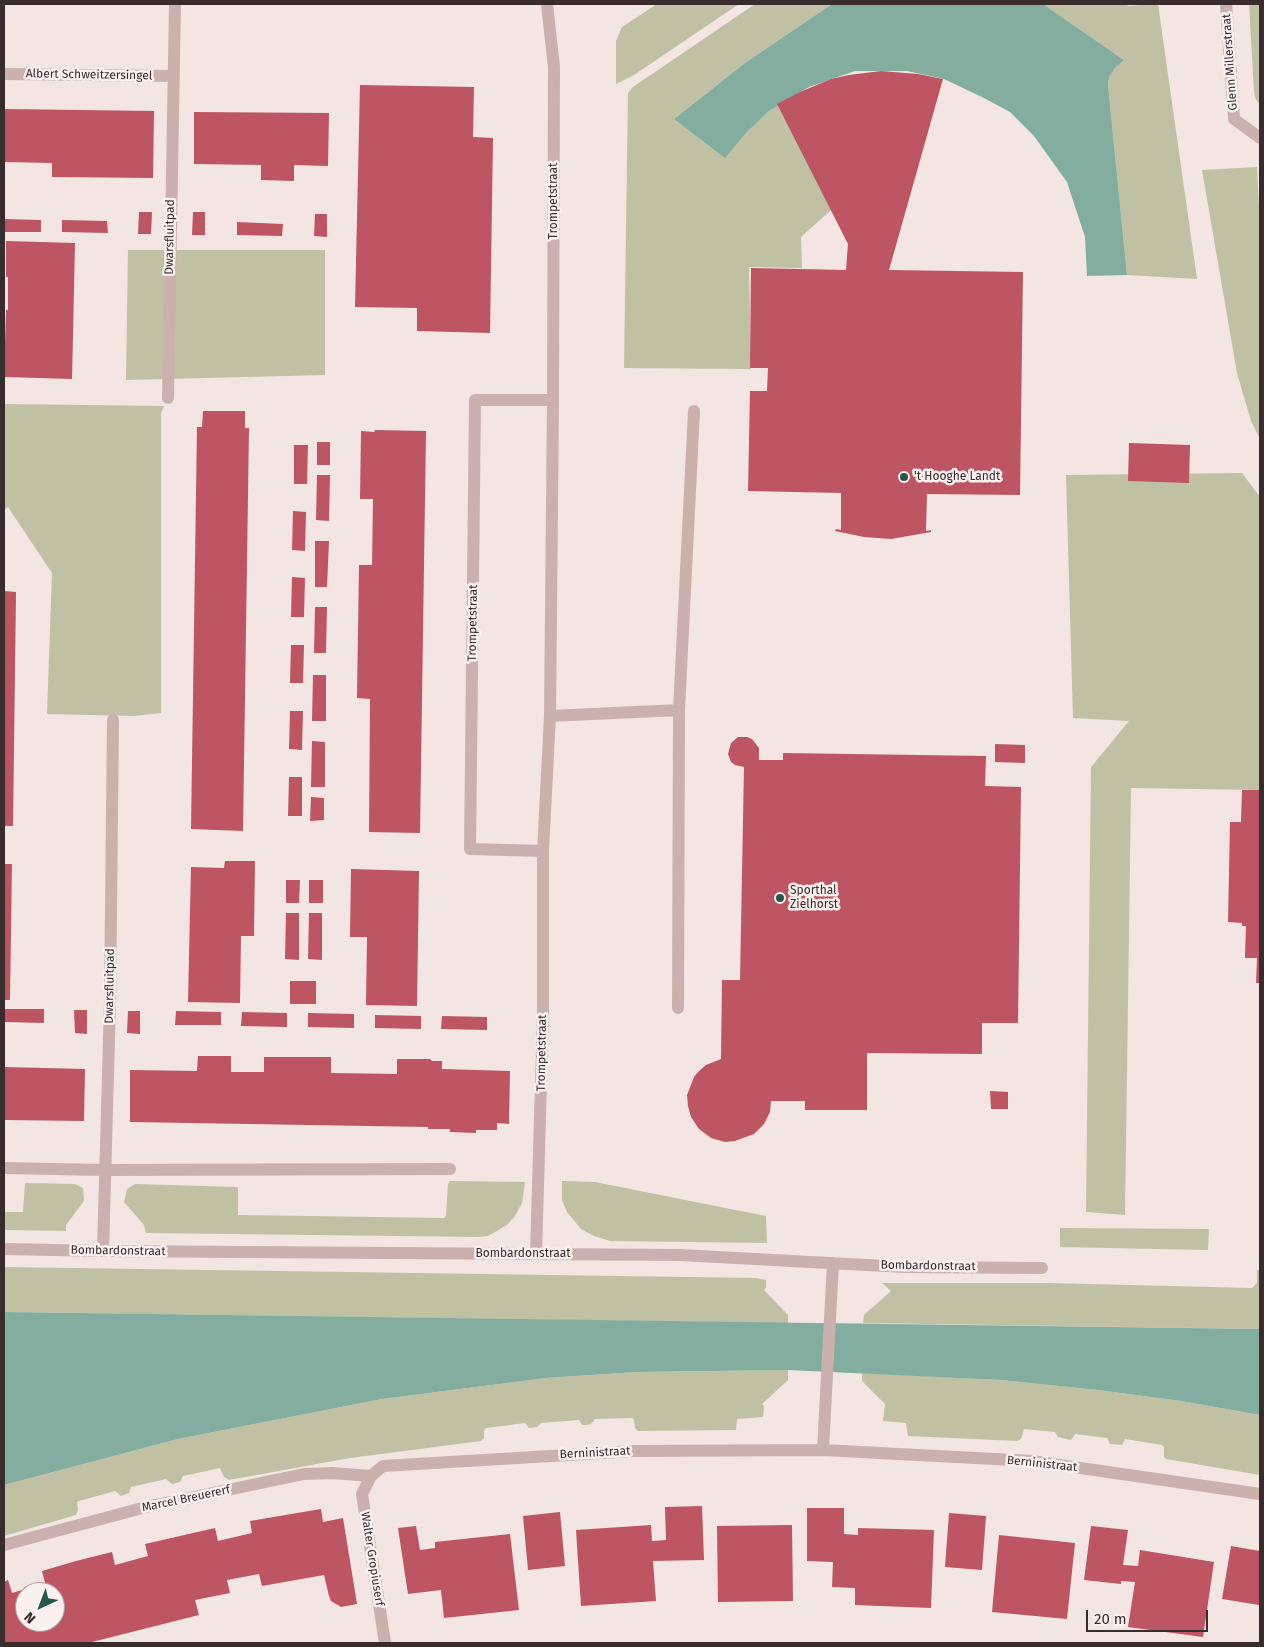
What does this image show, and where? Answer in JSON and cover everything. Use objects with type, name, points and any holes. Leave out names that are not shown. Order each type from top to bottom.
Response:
[{"type":"street","name":"Dwarsfluitpad","points":[[168,398],[175,4]]},
{"type":"street","name":"Trompetstraat","points":[[536,1254],[543,1015],[543,851],[550,716],[553,400],[554,67],[547,4]]},
{"type":"street","name":"Glenn Millerstraat","points":[[1226,4],[1234,119],[1260,138]]},
{"type":"street","name":"Albert Schweitzersingel","points":[[4,74],[174,76]]},
{"type":"street","name":"Trompetstraat","points":[[543,851],[470,849],[475,400],[553,400]]},
{"type":"street","points":[[678,1008],[679,710],[694,411]]},
{"type":"street","points":[[550,716],[679,710]]},
{"type":"street","name":"Dwarsfluitpad","points":[[103,1251],[110,1003],[112,720]]},
{"type":"street","points":[[4,1168],[104,1170],[450,1169]]},
{"type":"street","name":"Bombardonstraat","points":[[4,1248],[103,1251],[680,1255],[904,1267],[1042,1268]]},
{"type":"street","points":[[823,1450],[833,1263]]},
{"type":"street","name":"Berninistraat","points":[[371,1476],[383,1466],[634,1451],[823,1450],[1032,1461],[1260,1494]]},
{"type":"street","name":"Marcel Breuererf","points":[[4,1545],[146,1507],[304,1474],[332,1473],[371,1476]]},
{"type":"street","name":"Walter Gropiuserf","points":[[371,1476],[362,1494],[385,1643]]},
{"type":"shaded area","points":[[657,4],[739,4],[634,75],[616,84],[616,41],[622,27]]},
{"type":"shaded area","points":[[755,4],[832,4],[745,63],[674,119],[725,157],[746,133],[778,105],[831,210],[801,237],[802,268],[749,267],[751,369],[624,368],[628,93],[633,87]]},
{"type":"shaded area","points":[[832,4],[1043,4],[1124,60],[1114,69],[1109,77],[1108,85],[1127,275],[1087,276],[1085,237],[1067,182],[1034,136],[1010,112],[944,79],[907,71],[855,71],[809,87],[769,111],[746,133],[725,158],[674,119],[745,63]]},
{"type":"shaded area","points":[[1043,4],[1126,4],[1128,6],[1158,4],[1197,279],[1127,275],[1108,85],[1109,77],[1114,68],[1124,60]]},
{"type":"shaded area","points":[[1249,4],[1260,4],[1260,105],[1255,98],[1254,91]]},
{"type":"shaded area","points":[[1257,167],[1260,228],[1260,439],[1251,421],[1237,373],[1202,170]]},
{"type":"shaded area","points":[[128,250],[325,250],[325,375],[126,380]]},
{"type":"shaded area","points":[[4,404],[164,406],[161,413],[161,713],[134,716],[47,714],[52,573],[8,507],[4,510]]},
{"type":"shaded area","points":[[1242,473],[1260,497],[1260,790],[1131,788],[1125,1215],[1086,1212],[1091,767],[1129,721],[1073,718],[1066,475]]},
{"type":"shaded area","points":[[450,1181],[525,1182],[522,1203],[515,1216],[507,1225],[488,1236],[480,1237],[146,1233],[144,1225],[124,1202],[127,1189],[135,1184],[237,1187],[238,1215],[444,1218],[446,1216],[448,1184]]},
{"type":"shaded area","points":[[562,1181],[595,1182],[766,1216],[767,1243],[610,1241],[581,1229],[567,1212],[562,1200]]},
{"type":"shaded area","points":[[25,1183],[75,1184],[83,1188],[84,1201],[66,1225],[66,1231],[4,1230],[4,1212],[23,1212]]},
{"type":"shaded area","points":[[1060,1228],[1209,1229],[1208,1250],[1060,1247]]},
{"type":"shaded area","points":[[4,1267],[756,1278],[766,1280],[764,1290],[788,1315],[788,1323],[4,1312]]},
{"type":"shaded area","points":[[1257,1270],[1260,1270],[1260,1329],[863,1323],[864,1315],[891,1291],[882,1283],[1047,1283],[1252,1288],[1257,1283]]},
{"type":"shaded area","points":[[4,1312],[1260,1329],[1260,1415],[1181,1401],[1001,1380],[788,1370],[636,1372],[546,1378],[382,1399],[178,1439],[4,1485]]},
{"type":"shaded area","points":[[788,1370],[788,1380],[762,1404],[764,1406],[763,1417],[737,1419],[736,1430],[638,1431],[632,1418],[595,1419],[591,1424],[586,1425],[582,1425],[579,1420],[541,1423],[537,1427],[529,1428],[525,1423],[486,1428],[484,1430],[484,1438],[481,1441],[350,1458],[229,1480],[224,1477],[220,1468],[183,1476],[180,1482],[172,1484],[166,1479],[131,1487],[129,1493],[121,1496],[115,1491],[79,1501],[77,1502],[78,1510],[76,1515],[4,1536],[4,1485],[178,1439],[382,1399],[546,1378],[636,1372]]},
{"type":"shaded area","points":[[862,1373],[1001,1380],[1098,1390],[1181,1401],[1260,1415],[1260,1475],[1166,1459],[1162,1445],[1125,1439],[1122,1445],[1110,1444],[1107,1438],[1075,1434],[1071,1440],[1058,1437],[1055,1432],[1024,1429],[1021,1439],[1017,1441],[908,1436],[906,1423],[883,1421],[885,1404],[862,1381]]},
{"type":"building","points":[[881,71],[918,74],[943,79],[889,270],[1023,272],[1020,495],[927,494],[926,531],[931,530],[931,532],[891,539],[864,537],[835,531],[836,529],[841,530],[841,493],[748,491],[750,391],[767,391],[768,368],[750,368],[751,268],[846,270],[848,244],[777,104],[831,79]]},
{"type":"building","points":[[360,85],[474,87],[473,137],[493,138],[490,333],[417,331],[417,308],[355,307]]},
{"type":"building","points":[[4,109],[154,111],[153,178],[52,177],[52,163],[4,162]]},
{"type":"building","points":[[194,112],[329,113],[328,166],[294,165],[294,181],[261,180],[261,165],[194,164]]},
{"type":"building","points":[[139,212],[152,212],[151,234],[138,234]]},
{"type":"building","points":[[193,212],[205,212],[205,235],[192,235]]},
{"type":"building","points":[[315,214],[327,214],[327,237],[314,236]]},
{"type":"building","points":[[4,219],[41,220],[41,232],[4,232]]},
{"type":"building","points":[[62,220],[107,221],[108,233],[62,232]]},
{"type":"building","points":[[237,222],[283,224],[282,236],[237,235]]},
{"type":"building","points":[[6,241],[75,243],[72,379],[4,377],[4,343],[6,310],[8,310]]},
{"type":"building","points":[[203,411],[245,411],[245,428],[249,428],[243,831],[191,829],[197,427],[202,427]]},
{"type":"building","points":[[375,430],[426,431],[420,833],[369,832],[370,699],[357,698],[359,565],[372,565],[373,499],[360,499],[361,431],[374,432]]},
{"type":"building","points":[[317,442],[330,442],[330,465],[317,465]]},
{"type":"building","points":[[1129,443],[1190,445],[1189,483],[1128,481]]},
{"type":"building","points":[[294,445],[308,445],[307,484],[294,484]]},
{"type":"building","points":[[317,475],[330,475],[329,521],[316,520]]},
{"type":"building","points":[[293,511],[306,512],[305,551],[292,550]]},
{"type":"building","points":[[315,541],[329,541],[327,587],[315,587]]},
{"type":"building","points":[[292,577],[305,578],[304,617],[291,617]]},
{"type":"building","points":[[4,591],[16,592],[13,826],[4,826]]},
{"type":"building","points":[[315,607],[327,607],[326,653],[314,653]]},
{"type":"building","points":[[291,645],[304,645],[303,683],[290,683]]},
{"type":"building","points":[[313,675],[326,675],[326,721],[312,721]]},
{"type":"building","points":[[290,711],[303,711],[302,750],[289,749]]},
{"type":"building","points":[[738,737],[752,739],[759,748],[759,760],[783,760],[783,753],[986,756],[985,786],[1021,787],[1018,1023],[982,1023],[982,1054],[867,1053],[867,1110],[805,1110],[805,1101],[771,1101],[770,1112],[764,1124],[754,1134],[735,1141],[725,1142],[711,1138],[699,1129],[691,1117],[687,1095],[694,1077],[699,1071],[706,1065],[721,1059],[722,980],[740,980],[744,767],[731,762],[728,754],[731,743]]},
{"type":"building","points":[[312,741],[325,742],[325,787],[311,787]]},
{"type":"building","points":[[995,744],[1025,745],[1025,763],[995,762]]},
{"type":"building","points":[[289,777],[302,777],[302,816],[288,816]]},
{"type":"building","points":[[1242,790],[1260,790],[1260,983],[1256,983],[1257,958],[1245,958],[1246,926],[1242,926],[1242,923],[1228,922],[1230,822],[1241,822]]},
{"type":"building","points":[[311,797],[324,798],[324,820],[310,821]]},
{"type":"building","points":[[225,861],[255,861],[254,936],[241,936],[240,1003],[188,1002],[191,867],[224,868]]},
{"type":"building","points":[[4,864],[12,864],[10,1000],[4,1000]]},
{"type":"building","points":[[351,869],[419,871],[417,1006],[366,1005],[367,937],[350,937]]},
{"type":"building","points":[[286,880],[300,880],[299,903],[286,903]]},
{"type":"building","points":[[309,880],[323,880],[323,903],[309,903]]},
{"type":"building","points":[[286,913],[299,913],[299,960],[285,959]]},
{"type":"building","points":[[309,913],[322,913],[322,960],[308,959]]},
{"type":"building","points":[[290,981],[316,981],[316,1004],[290,1004]]},
{"type":"building","points":[[4,1009],[44,1009],[44,1023],[4,1022]]},
{"type":"building","points":[[74,1010],[87,1010],[87,1034],[75,1033]]},
{"type":"building","points":[[128,1011],[140,1011],[140,1034],[127,1033]]},
{"type":"building","points":[[176,1011],[221,1012],[221,1025],[175,1025]]},
{"type":"building","points":[[242,1012],[287,1013],[287,1027],[241,1026]]},
{"type":"building","points":[[308,1013],[354,1014],[354,1028],[308,1027]]},
{"type":"building","points":[[375,1015],[421,1016],[421,1029],[375,1028]]},
{"type":"building","points":[[442,1016],[487,1017],[487,1030],[441,1029]]},
{"type":"building","points":[[198,1056],[231,1056],[231,1072],[264,1072],[264,1057],[331,1057],[331,1073],[397,1074],[397,1059],[442,1061],[442,1069],[510,1071],[509,1124],[497,1123],[497,1130],[476,1130],[476,1133],[450,1132],[450,1129],[428,1129],[428,1127],[130,1122],[130,1070],[197,1071]]},
{"type":"building","points":[[4,1067],[85,1069],[84,1121],[4,1120]]},
{"type":"building","points":[[990,1091],[1008,1092],[1008,1109],[991,1109]]},
{"type":"building","points":[[702,1506],[704,1560],[653,1561],[656,1601],[581,1606],[576,1530],[651,1525],[652,1541],[666,1540],[665,1507]]},
{"type":"building","points":[[807,1508],[844,1508],[844,1534],[858,1535],[858,1528],[934,1530],[931,1608],[855,1605],[855,1588],[832,1587],[833,1562],[807,1561]]},
{"type":"building","points":[[321,1509],[323,1522],[343,1518],[357,1604],[341,1607],[331,1601],[324,1575],[262,1586],[259,1574],[227,1580],[230,1593],[195,1600],[199,1615],[88,1643],[4,1643],[4,1582],[8,1580],[12,1593],[15,1592],[15,1632],[65,1632],[65,1582],[45,1582],[42,1571],[112,1552],[115,1565],[148,1556],[145,1544],[215,1528],[218,1541],[252,1533],[250,1521]]},
{"type":"building","points":[[560,1512],[565,1566],[528,1570],[523,1516]]},
{"type":"building","points":[[949,1513],[986,1516],[982,1570],[945,1567]]},
{"type":"building","points":[[792,1525],[793,1601],[718,1602],[717,1526]]},
{"type":"building","points":[[416,1526],[420,1550],[435,1548],[435,1542],[510,1534],[519,1610],[444,1618],[441,1590],[408,1594],[398,1528]]},
{"type":"building","points":[[1091,1526],[1128,1530],[1123,1565],[1138,1566],[1140,1550],[1214,1562],[1203,1637],[1128,1627],[1135,1582],[1121,1581],[1121,1584],[1084,1580]]},
{"type":"building","points":[[999,1535],[1075,1543],[1067,1619],[992,1612]]},
{"type":"building","points":[[1231,1546],[1260,1551],[1259,1605],[1222,1599]]},
{"type":"place","name":"'t Hooghe Landt","points":[[904,477]]},
{"type":"place","name":"Sporthal Zielhorst","points":[[780,898]]}]
